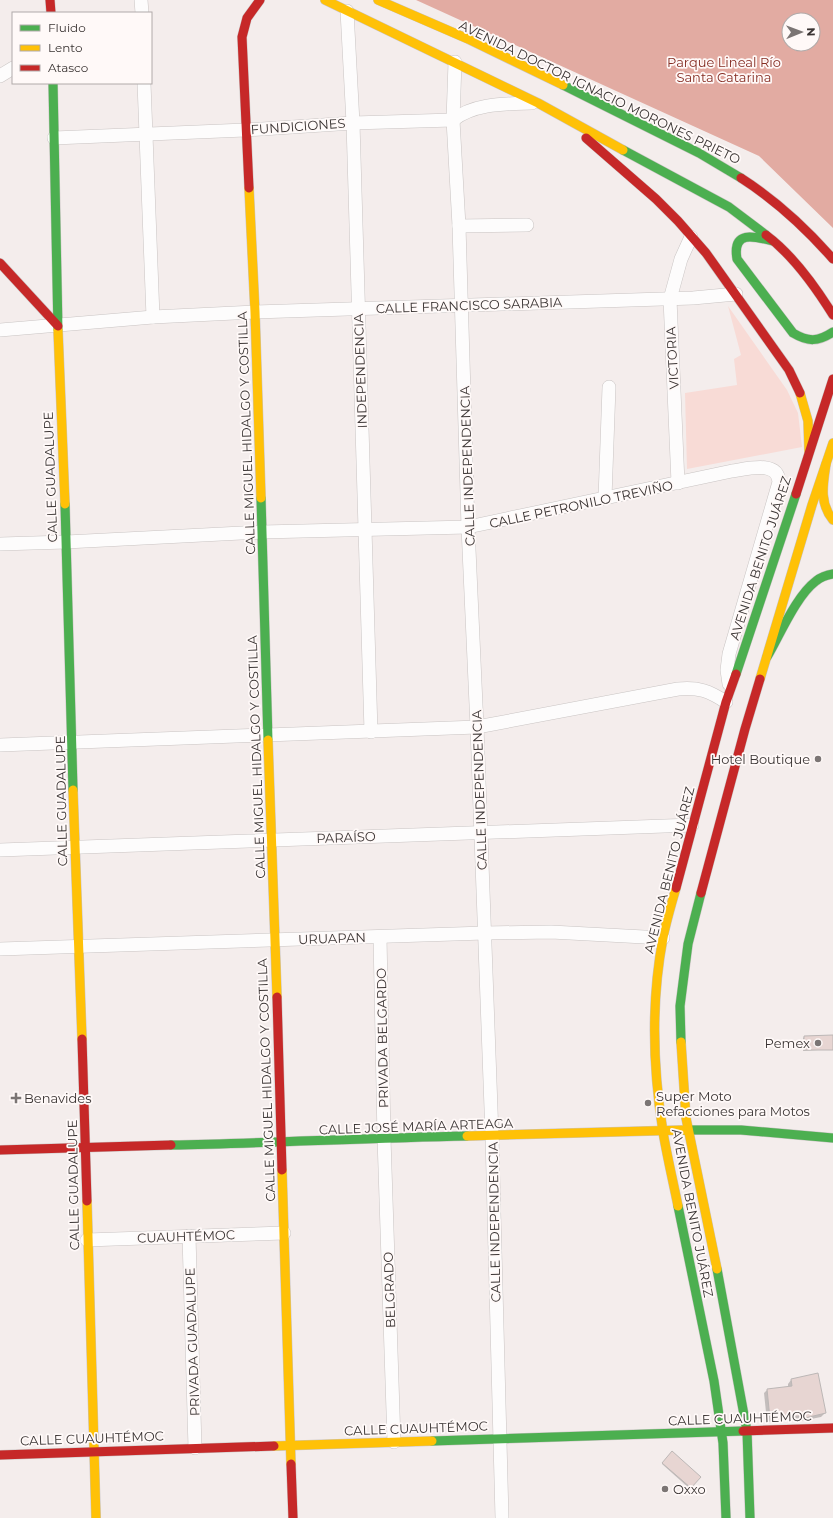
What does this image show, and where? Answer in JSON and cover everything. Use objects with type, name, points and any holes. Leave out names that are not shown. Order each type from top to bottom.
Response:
[{"type":"main road","points":[[50,0],[50,12]]},
{"type":"main road","name":"CALLE MIGUEL HIDALGO Y COSTILLA","points":[[260,0],[248,15],[242,40],[245,130],[255,312],[293,1518]]},
{"type":"main road","points":[[325,0],[538,103],[729,207],[774,241],[801,270],[825,302],[833,316]]},
{"type":"main road","name":"AVENIDA DOCTOR IGNACIO MORONES PRIETO","points":[[378,0],[482,45],[718,163],[760,189],[780,205],[815,238],[833,259]]},
{"type":"main road","name":"CALLE GUADALUPE","points":[[53,84],[58,326],[66,542],[74,846],[86,1147],[87,1240],[96,1518]]},
{"type":"main road","points":[[562,117],[656,200],[678,221],[706,253],[789,370],[802,397],[808,421],[809,451]]},
{"type":"main road","points":[[774,241],[755,236],[745,237],[737,244],[735,254],[739,263],[793,333],[802,339],[813,341],[825,338],[833,332]]},
{"type":"main road","points":[[0,263],[58,326]]},
{"type":"main road","name":"AVENIDA BENITO JUÁREZ","points":[[726,1518],[722,1432],[714,1381],[663,1131],[656,1070],[655,1026],[658,974],[663,938],[692,825],[733,710],[730,688],[763,595],[832,382]]},
{"type":"main road","name":"AVENIDA BENITO JUÁREZ","points":[[750,1518],[747,1431],[731,1340],[688,1130],[681,1062],[680,1006],[688,944],[745,729],[812,505],[833,442]]},
{"type":"main road","points":[[826,464],[823,483],[823,499],[826,509],[833,520]]},
{"type":"main road","points":[[767,657],[802,595],[818,579],[833,574]]},
{"type":"main road","points":[[733,710],[745,729]]},
{"type":"main road","name":"CALLE JOSÉ MARÍA ARTEAGA","points":[[0,1150],[688,1130],[741,1130],[833,1138]]},
{"type":"main road","name":"CALLE CUAUHTÉMOC","points":[[0,1455],[500,1437],[833,1428]]},
{"type":"street","points":[[141,0],[142,12]]},
{"type":"street","name":"INDEPENDENCIA","points":[[346,11],[353,123],[371,732]]},
{"type":"street","name":"CALLE INDEPENDENCIA","points":[[455,62],[453,120],[459,226],[468,527],[485,933],[502,1518]]},
{"type":"street","points":[[0,76],[12,69]]},
{"type":"street","points":[[144,84],[153,317]]},
{"type":"street","name":"FUNDICIONES","points":[[54,138],[245,130],[353,123],[453,120],[460,114],[480,107],[538,103]]},
{"type":"street","points":[[459,226],[527,225]]},
{"type":"street","name":"VICTORIA","points":[[678,483],[670,299],[681,259],[691,236]]},
{"type":"street","name":"CALLE FRANCISCO SARABIA","points":[[0,330],[153,317],[255,312],[670,299],[736,294]]},
{"type":"street","points":[[605,498],[608,386]]},
{"type":"street","name":"CALLE PETRONILO TREVIÑO","points":[[0,544],[262,532],[468,527],[732,471],[758,467],[769,468],[776,471],[780,482],[729,654],[727,670],[730,688]]},
{"type":"street","points":[[0,746],[477,727],[693,687],[712,693],[733,710]]},
{"type":"street","name":"PARAÍSO","points":[[0,850],[74,846],[692,825]]},
{"type":"street","name":"URUAPAN","points":[[0,949],[485,933],[551,932],[663,938]]},
{"type":"street","name":"PRIVADA BELGARDO","points":[[380,937],[384,1138]]},
{"type":"street","name":"BELGRADO","points":[[384,1138],[394,1442]]},
{"type":"street","name":"CUAUHTÉMOC","points":[[87,1240],[284,1233]]},
{"type":"street","name":"PRIVADA GUADALUPE","points":[[189,1236],[195,1448]]},
{"type":"shaded area","name":"Parque Lineal Río Santa Catarina","points":[[416,0],[833,0],[833,228],[759,156]]},
{"type":"shaded area","points":[[728,306],[787,390],[798,413],[802,447],[687,469],[685,393],[737,385],[734,359],[741,355]]},
{"type":"building","name":"Pemex","points":[[833,1035],[833,1050],[804,1050],[804,1036]]},
{"type":"building","points":[[818,1373],[826,1413],[805,1418],[799,1418],[799,1416],[770,1419],[767,1389],[792,1386],[791,1379]]},
{"type":"building","name":"Oxxo","points":[[672,1451],[701,1477],[691,1488],[662,1463]]},
{"type":"traffic: fast","points":[[53,84],[58,330]]},
{"type":"traffic: fast","points":[[563,85],[699,153],[741,178]]},
{"type":"traffic: fast","points":[[623,150],[729,207],[766,235]]},
{"type":"traffic: fast","points":[[773,241],[752,237],[741,239],[736,250],[737,259],[793,333],[803,338],[813,340],[823,338],[833,332]]},
{"type":"traffic: fast","points":[[736,674],[796,494]]},
{"type":"traffic: fast","points":[[261,498],[268,740]]},
{"type":"traffic: fast","points":[[65,504],[73,790]]},
{"type":"traffic: fast","points":[[767,657],[789,616],[802,596],[818,580],[824,576],[833,574]]},
{"type":"traffic: fast","points":[[681,1042],[680,1006],[688,944],[701,893]]},
{"type":"traffic: fast","points":[[685,1130],[741,1130],[833,1138]]},
{"type":"traffic: fast","points":[[171,1145],[467,1136]]},
{"type":"traffic: fast","points":[[678,1206],[714,1381],[723,1443],[726,1518]]},
{"type":"traffic: fast","points":[[717,1269],[747,1431],[750,1518]]},
{"type":"traffic: fast","points":[[432,1441],[743,1431]]},
{"type":"traffic: slow","points":[[325,0],[538,103],[623,150]]},
{"type":"traffic: slow","points":[[378,0],[468,39],[563,85]]},
{"type":"traffic: slow","points":[[249,188],[261,498]]},
{"type":"traffic: slow","points":[[58,330],[65,504]]},
{"type":"traffic: slow","points":[[800,393],[808,421],[809,451]]},
{"type":"traffic: slow","points":[[760,679],[812,505],[833,443]]},
{"type":"traffic: slow","points":[[826,464],[823,493],[826,507],[833,520]]},
{"type":"traffic: slow","points":[[268,740],[277,997]]},
{"type":"traffic: slow","points":[[73,790],[82,1039]]},
{"type":"traffic: slow","points":[[676,888],[663,938],[659,962],[655,1010],[655,1060],[665,1141],[678,1206]]},
{"type":"traffic: slow","points":[[681,1042],[686,1118],[717,1269]]},
{"type":"traffic: slow","points":[[467,1136],[685,1130]]},
{"type":"traffic: slow","points":[[282,1170],[291,1464]]},
{"type":"traffic: slow","points":[[87,1201],[96,1518]]},
{"type":"traffic: slow","points":[[274,1446],[432,1441]]},
{"type":"traffic: jam","points":[[50,0],[51,12]]},
{"type":"traffic: jam","points":[[249,188],[242,37],[247,18],[260,0]]},
{"type":"traffic: jam","points":[[586,138],[656,199],[706,253],[789,370],[800,393]]},
{"type":"traffic: jam","points":[[741,178],[767,196],[790,215],[833,259]]},
{"type":"traffic: jam","points":[[766,235],[794,261],[819,293],[833,315]]},
{"type":"traffic: jam","points":[[0,263],[58,326]]},
{"type":"traffic: jam","points":[[796,494],[833,379]]},
{"type":"traffic: jam","points":[[676,888],[726,702],[736,674]]},
{"type":"traffic: jam","points":[[701,893],[760,679]]},
{"type":"traffic: jam","points":[[277,997],[282,1170]]},
{"type":"traffic: jam","points":[[82,1039],[87,1201]]},
{"type":"traffic: jam","points":[[0,1150],[171,1145]]},
{"type":"traffic: jam","points":[[743,1431],[833,1428]]},
{"type":"traffic: jam","points":[[0,1455],[274,1446]]},
{"type":"traffic: jam","points":[[291,1464],[293,1518]]},
{"type":"place","name":"Hotel Boutique","points":[[818,759]]},
{"type":"place","name":"Pemex","points":[[818,1043]]},
{"type":"place","name":"Benavides","points":[[16,1098]]},
{"type":"place","name":"Super Moto Refacciones para Motos","points":[[648,1103]]},
{"type":"place","name":"Oxxo","points":[[665,1489]]}]
